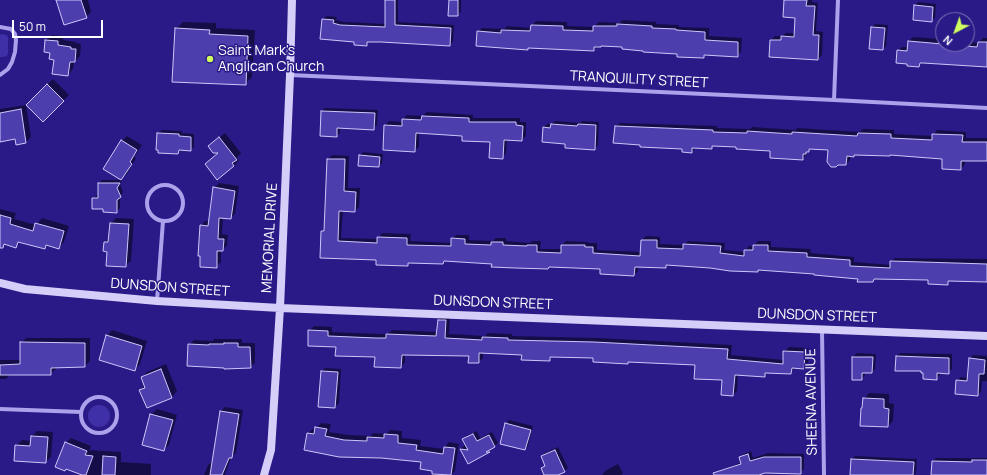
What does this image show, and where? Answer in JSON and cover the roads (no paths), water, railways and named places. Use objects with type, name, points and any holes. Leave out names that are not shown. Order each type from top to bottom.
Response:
[{"type":"main road","name":"MEMORIAL DRIVE","points":[[264,475],[271,450],[280,308],[292,0]]},
{"type":"main road","name":"DUNSDON STREET","points":[[0,283],[25,289],[157,301],[280,308],[987,336]]},
{"type":"street","points":[[834,100],[838,0]]},
{"type":"street","points":[[0,27],[11,29],[15,34],[16,40],[12,62],[8,69],[0,74]]},
{"type":"street","name":"TRANQUILITY STREET","points":[[290,75],[987,108]]},
{"type":"street","points":[[167,185],[174,187],[180,193],[183,201],[182,209],[178,216],[171,220],[163,221],[155,218],[149,213],[146,205],[147,197],[152,190],[159,186],[167,185]]},
{"type":"street","points":[[157,301],[163,221]]},
{"type":"street","name":"SHEENA AVENUE","points":[[822,330],[824,475]]},
{"type":"street","points":[[103,398],[113,403],[116,408],[117,419],[111,430],[99,434],[87,429],[83,424],[81,412],[84,406],[92,399],[103,398]]},
{"type":"street","points":[[0,409],[81,412]]},
{"type":"place","name":"Saint Mark's Anglican Church","points":[[210,59]]}]
